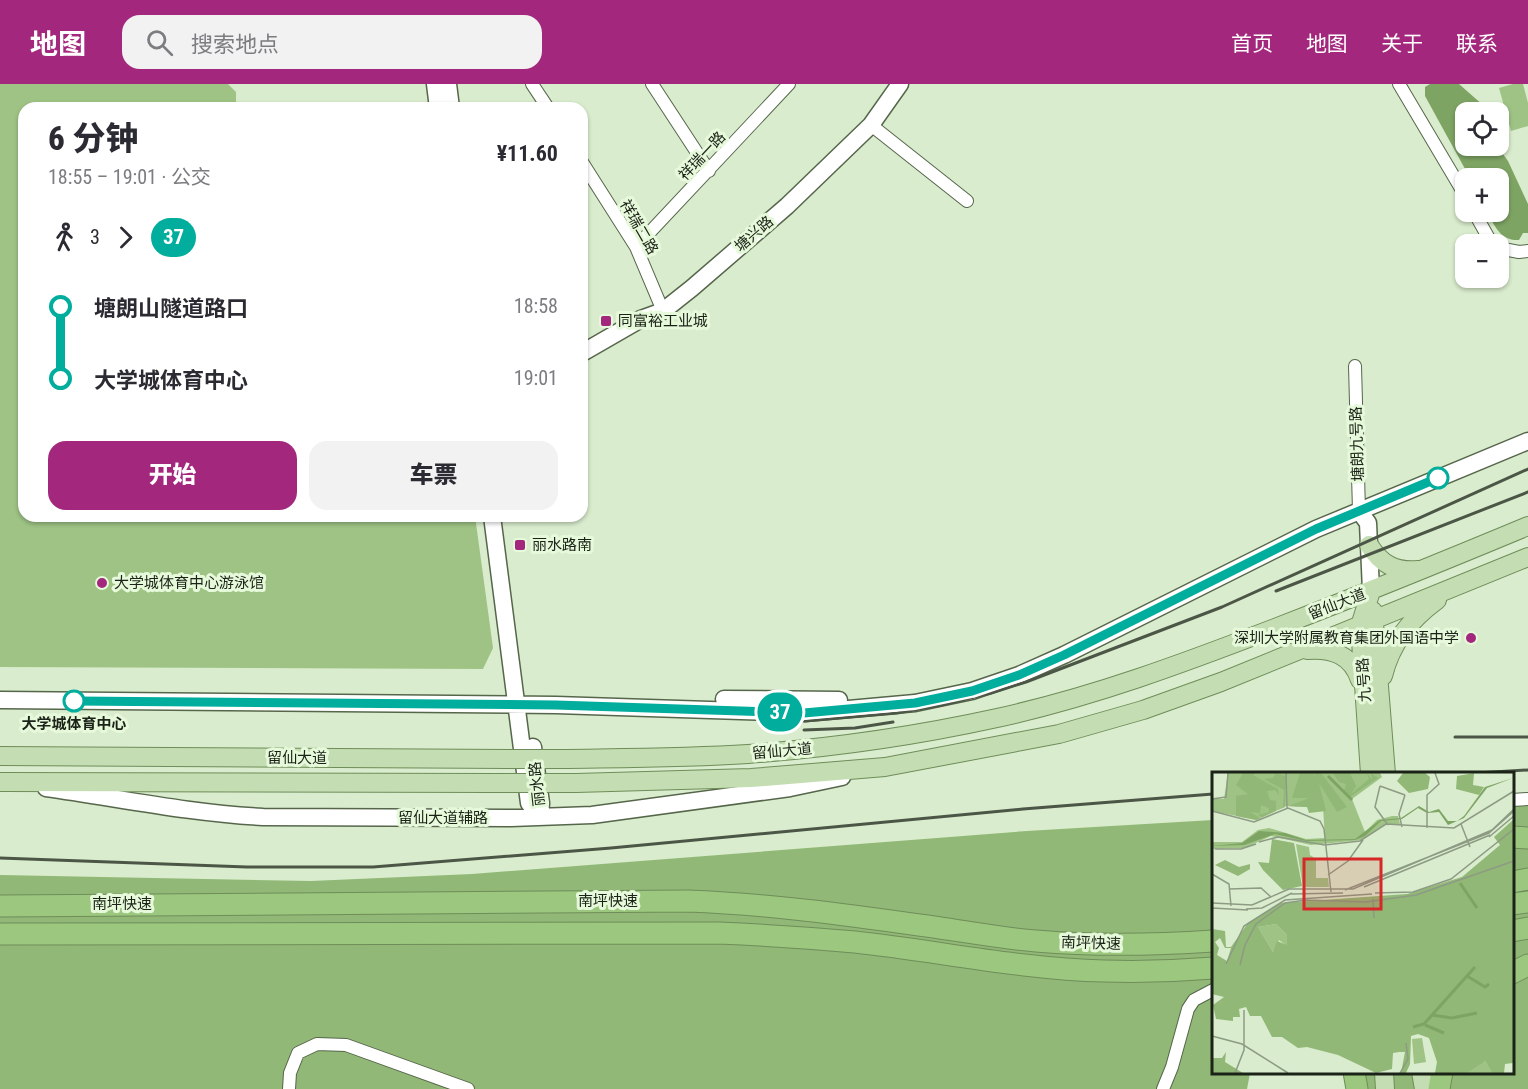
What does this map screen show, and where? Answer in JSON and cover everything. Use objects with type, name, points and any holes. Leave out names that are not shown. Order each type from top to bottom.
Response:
[{"type":"highway","points":[[1513,837],[1528,838]]},
{"type":"highway","points":[[1513,882],[1528,879]]},
{"type":"highway","name":"南坪快速","points":[[0,906],[688,901],[747,903],[802,909],[1034,941],[1093,945],[1161,945],[1212,941]]},
{"type":"highway","points":[[1513,904],[1528,902]]},
{"type":"highway","points":[[1513,931],[1528,928]]},
{"type":"highway","name":"南坪快速","points":[[0,934],[719,933],[787,936],[1041,966],[1103,971],[1212,968]]},
{"type":"highway","points":[[1513,973],[1528,965]]},
{"type":"highway","points":[[1354,1074],[1357,1089]]},
{"type":"highway","points":[[1439,1089],[1442,1074]]},
{"type":"main road","points":[[435,84],[437,102]]},
{"type":"main road","points":[[448,84],[450,102]]},
{"type":"main road","name":"塘兴路","points":[[588,349],[641,319],[663,310],[787,206],[871,125],[900,84]]},
{"type":"main road","points":[[0,691],[521,701],[804,713],[890,706],[972,691],[1019,675],[1064,655],[1359,506],[1528,431]]},
{"type":"main road","points":[[0,700],[521,701],[556,697],[829,700],[881,697],[970,682],[1014,667],[1058,648],[1311,520],[1359,506],[1528,441]]},
{"type":"main road","name":"塘朗九号路","points":[[1359,506],[1368,523],[1371,591]]},
{"type":"main road","name":"丽水路","points":[[493,522],[521,701]]},
{"type":"main road","name":"丽水路","points":[[503,522],[529,803],[540,818]]},
{"type":"main road","name":"留仙大道","points":[[0,756],[561,759],[746,754],[867,742],[996,718],[1151,675],[1371,591],[1528,526]]},
{"type":"main road","points":[[1369,545],[1377,558],[1398,570],[1426,569]]},
{"type":"main road","name":"留仙大道","points":[[0,782],[576,783],[751,778],[885,767],[1059,734],[1143,710],[1221,682],[1528,557]]},
{"type":"main road","points":[[1373,698],[1395,642],[1409,624],[1424,610],[1469,581]]},
{"type":"main road","name":"九号路","points":[[1371,591],[1367,623],[1373,698],[1386,772]]},
{"type":"main road","points":[[1293,653],[1322,650],[1335,652],[1347,658],[1354,665],[1373,698]]},
{"type":"main road","name":"九号路","points":[[1370,772],[1373,698]]},
{"type":"main road","name":"留仙大道辅路","points":[[0,782],[190,812],[228,815],[540,818],[613,813],[778,789],[885,767]]},
{"type":"main road","points":[[1384,1074],[1385,1089]]},
{"type":"main road","points":[[1421,1074],[1424,1089]]},
{"type":"street","points":[[532,84],[544,102]]},
{"type":"street","points":[[652,84],[709,171]]},
{"type":"street","points":[[1399,84],[1455,178]]},
{"type":"street","name":"祥瑞一路","points":[[636,247],[709,171],[785,86]]},
{"type":"street","points":[[871,125],[967,201]]},
{"type":"street","name":"祥瑞二路","points":[[588,171],[636,247],[663,310]]},
{"type":"street","points":[[1509,250],[1528,251]]},
{"type":"street","name":"塘朗九号路","points":[[1355,366],[1359,506]]},
{"type":"street","points":[[1513,800],[1528,799]]},
{"type":"street","points":[[1163,1089],[1172,1067],[1188,1009],[1194,1000],[1212,991]]},
{"type":"street","points":[[289,1089],[290,1073],[298,1053],[317,1044],[346,1045],[468,1089]]},
{"type":"shaded area","points":[[0,84],[228,84],[236,92],[236,102],[18,102],[18,522],[476,522],[493,648],[483,669],[0,667]]},
{"type":"shaded area","points":[[1430,84],[1459,84],[1479,102],[1455,102],[1455,151],[1425,96],[1425,87]]},
{"type":"shaded area","points":[[1523,84],[1528,103],[1528,126],[1511,131],[1509,102],[1503,102],[1499,88]]},
{"type":"shaded area","points":[[1458,156],[1504,156],[1528,204],[1528,233],[1523,233],[1519,240],[1512,240],[1509,239],[1509,234],[1499,232],[1493,222],[1509,222],[1509,168],[1465,168]]},
{"type":"shaded area","points":[[1528,803],[1528,1089],[1351,1089],[1351,1074],[1513,1074],[1513,804]]},
{"type":"shaded area","points":[[1212,820],[1212,1074],[1250,1074],[1247,1089],[0,1089],[0,875],[311,881],[472,874],[1027,831]]},
{"type":"railway","points":[[805,721],[897,713],[942,705],[1026,682],[1222,607],[1528,469]]},
{"type":"railway","points":[[1276,591],[1528,492]]},
{"type":"railway","points":[[804,730],[855,728],[893,722]]},
{"type":"railway","points":[[1455,737],[1528,737]]},
{"type":"railway","points":[[1494,772],[1528,770]]},
{"type":"railway","points":[[0,858],[247,867],[373,867],[1212,794]]},
{"type":"bus line","name":"37","points":[[74,701],[556,705],[804,713],[915,703],[972,691],[1019,675],[1064,655],[1316,529],[1438,478]]},
{"type":"place","name":"同富裕工业城","points":[[606,321]]},
{"type":"place","name":"丽水路南","points":[[520,545]]},
{"type":"place","name":"大学城体育中心游泳馆","points":[[102,583]]},
{"type":"place","name":"深圳大学附属教育集团外国语中学","points":[[1471,638]]},
{"type":"place","name":"大学城体育中心","points":[[74,701]]}]
